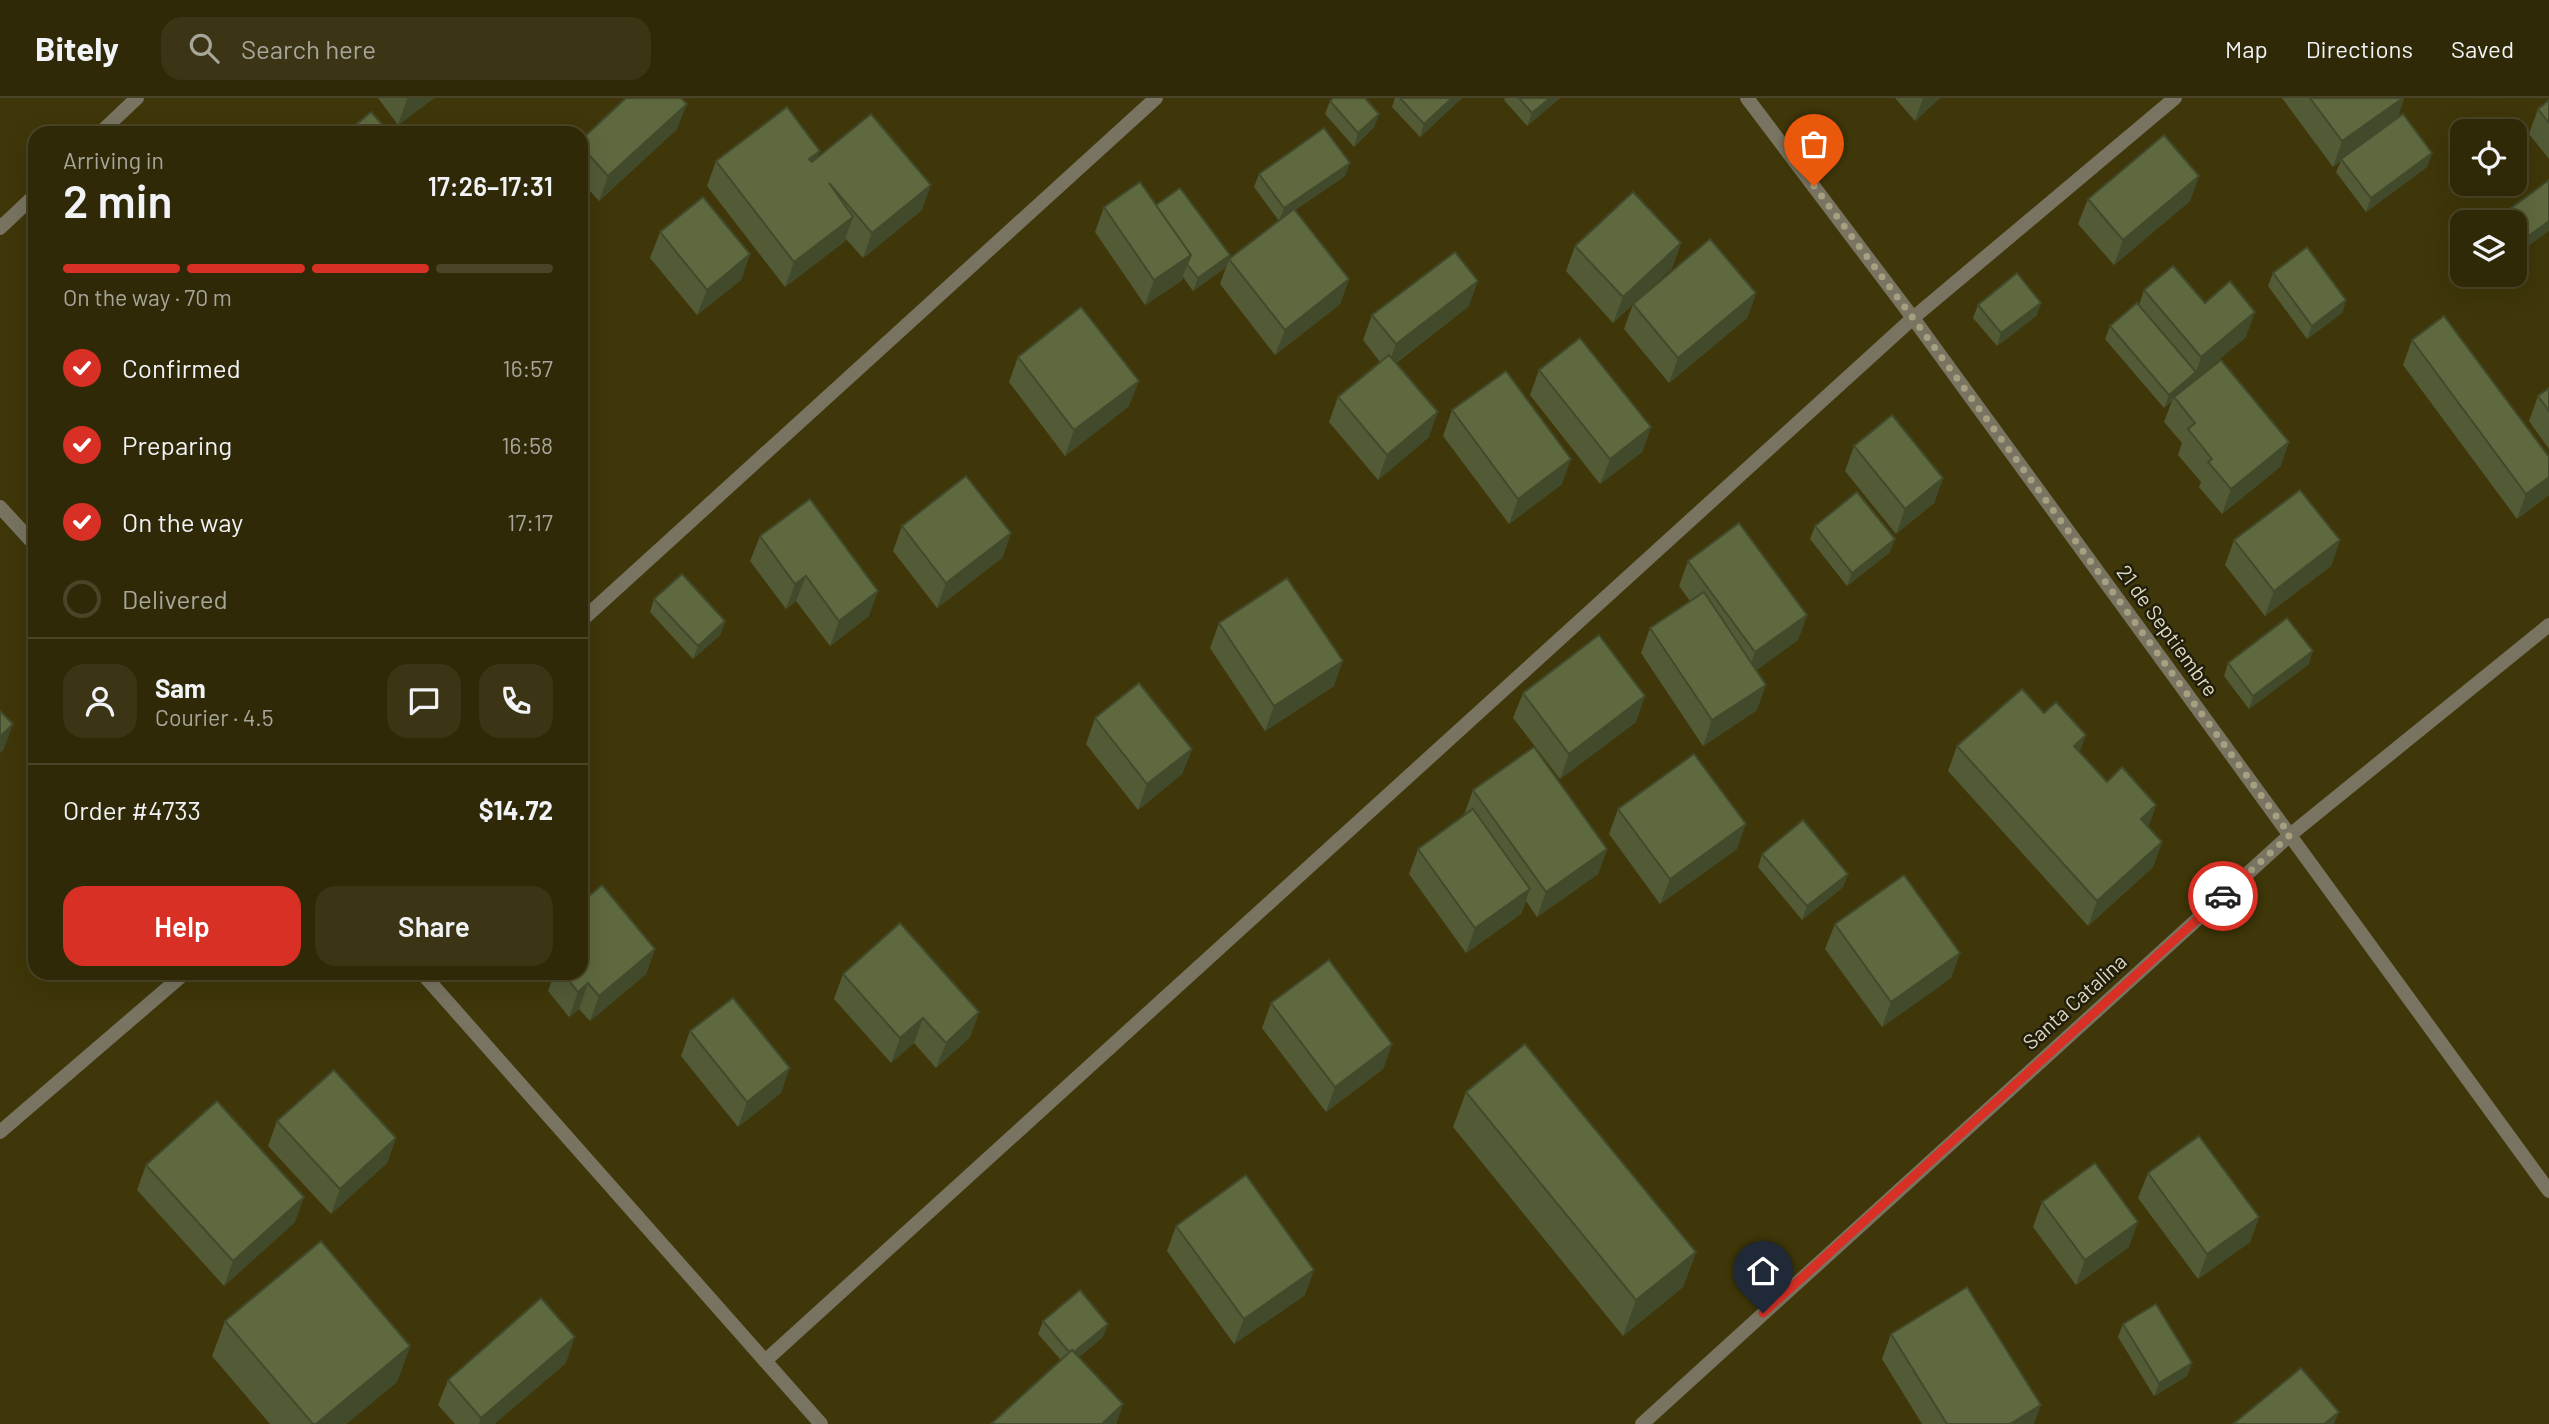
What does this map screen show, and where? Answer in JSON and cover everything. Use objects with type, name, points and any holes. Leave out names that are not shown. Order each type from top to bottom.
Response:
[{"type":"street","points":[[107,126],[137,98]]},
{"type":"street","points":[[588,615],[1156,98]]},
{"type":"street","name":"21 de Septiembre","points":[[1747,98],[1913,318],[2549,1191]]},
{"type":"street","points":[[765,1361],[1913,318],[2175,98]]},
{"type":"street","points":[[0,228],[28,202]]},
{"type":"street","points":[[0,506],[28,537]]},
{"type":"street","name":"Santa Catalina","points":[[1642,1424],[2290,835],[2549,625]]},
{"type":"street","points":[[0,1132],[177,980]]},
{"type":"street","points":[[428,980],[821,1424]]},
{"type":"building","points":[[626,98],[681,98],[687,104],[608,176],[588,154],[588,133]]},
{"type":"building","points":[[1333,98],[1365,98],[1379,114],[1358,133],[1330,101]]},
{"type":"building","points":[[1400,98],[1452,98],[1424,124]]},
{"type":"building","points":[[1519,98],[1550,98],[1532,113]]},
{"type":"building","points":[[2310,98],[2403,98],[2342,141]]},
{"type":"building","points":[[2549,100],[2549,123],[2538,109]]},
{"type":"building","points":[[787,107],[820,151],[809,159],[812,162],[871,114],[931,185],[872,233],[829,183],[853,217],[794,262],[716,161]]},
{"type":"building","points":[[371,112],[384,126],[354,126]]},
{"type":"building","points":[[2403,114],[2432,153],[2371,198],[2341,159]]},
{"type":"building","points":[[1324,128],[1350,163],[1284,208],[1259,174]]},
{"type":"building","points":[[2164,135],[2199,176],[2123,240],[2088,199]]},
{"type":"building","points":[[2549,180],[2549,221],[2527,237],[2527,210],[2508,210]]},
{"type":"building","points":[[1140,182],[1191,255],[1154,280],[1104,207]]},
{"type":"building","points":[[1180,188],[1230,255],[1198,278],[1187,264],[1191,255],[1156,205]]},
{"type":"building","points":[[1633,192],[1681,243],[1623,297],[1575,246]]},
{"type":"building","points":[[703,197],[750,254],[707,290],[660,232]]},
{"type":"building","points":[[1294,209],[1349,279],[1285,330],[1229,259]]},
{"type":"building","points":[[1710,239],[1756,293],[1678,358],[1633,304]]},
{"type":"building","points":[[2307,247],[2346,300],[2312,326],[2273,273]]},
{"type":"building","points":[[1455,252],[1478,281],[1396,344],[1372,315]]},
{"type":"building","points":[[2173,266],[2205,303],[2230,281],[2255,312],[2201,357],[2144,290]]},
{"type":"building","points":[[2017,273],[2041,303],[2001,333],[1978,305]]},
{"type":"building","points":[[2137,303],[2196,372],[2169,395],[2110,326]]},
{"type":"building","points":[[1081,307],[1139,381],[1074,430],[1018,357]]},
{"type":"building","points":[[2444,316],[2549,457],[2549,477],[2526,494],[2412,340]]},
{"type":"building","points":[[1580,338],[1651,427],[1610,459],[1539,370]]},
{"type":"building","points":[[1389,355],[1438,412],[1387,455],[1338,397]]},
{"type":"building","points":[[2221,360],[2289,442],[2231,489],[2208,462],[2212,459],[2188,429],[2195,423],[2174,397]]},
{"type":"building","points":[[1506,371],[1571,459],[1518,499],[1452,410]]},
{"type":"building","points":[[2549,388],[2549,411],[2538,396]]},
{"type":"building","points":[[1892,415],[1943,478],[1905,509],[1854,446]]},
{"type":"building","points":[[966,476],[1011,533],[946,583],[902,526]]},
{"type":"building","points":[[2300,490],[2340,540],[2274,591],[2234,540]]},
{"type":"building","points":[[1857,492],[1895,539],[1852,573],[1815,526]]},
{"type":"building","points":[[810,499],[878,591],[839,621],[806,576],[795,584],[760,536]]},
{"type":"building","points":[[1739,523],[1807,615],[1755,652],[1688,561]]},
{"type":"building","points":[[682,574],[725,621],[698,646],[654,599]]},
{"type":"building","points":[[1287,578],[1343,661],[1274,706],[1219,623]]},
{"type":"building","points":[[1704,592],[1766,685],[1712,720],[1650,628]]},
{"type":"building","points":[[2287,618],[2313,651],[2253,696],[2228,663]]},
{"type":"building","points":[[1599,635],[1645,696],[1569,754],[1523,693]]},
{"type":"building","points":[[1139,683],[1192,749],[1147,784],[1095,718]]},
{"type":"building","points":[[2022,689],[2044,713],[2056,702],[2086,735],[2074,746],[2107,782],[2122,767],[2156,805],[2141,819],[2162,842],[2097,901],[1957,746]]},
{"type":"building","points":[[0,711],[13,724],[0,737]]},
{"type":"building","points":[[1534,747],[1607,849],[1546,892],[1473,790]]},
{"type":"building","points":[[1694,754],[1746,824],[1670,879],[1618,809]]},
{"type":"building","points":[[1473,809],[1530,889],[1475,928],[1418,849]]},
{"type":"building","points":[[1803,820],[1848,874],[1807,906],[1762,854]]},
{"type":"building","points":[[1904,875],[1960,953],[1891,1002],[1835,924]]},
{"type":"building","points":[[602,885],[655,949],[599,996],[588,983],[578,992],[569,980],[588,980],[588,897]]},
{"type":"building","points":[[900,923],[979,1012],[946,1043],[923,1018],[900,1038],[843,974]]},
{"type":"building","points":[[1329,960],[1392,1044],[1335,1087],[1271,1003]]},
{"type":"building","points":[[733,998],[790,1068],[747,1102],[690,1031]]},
{"type":"building","points":[[1525,1044],[1696,1252],[1636,1300],[1466,1092]]},
{"type":"building","points":[[334,1070],[396,1138],[340,1189],[277,1121]]},
{"type":"building","points":[[217,1101],[304,1197],[233,1261],[146,1165]]},
{"type":"building","points":[[2199,1136],[2259,1217],[2207,1254],[2148,1173]]},
{"type":"building","points":[[2095,1163],[2138,1222],[2085,1260],[2042,1202]]},
{"type":"building","points":[[1246,1175],[1314,1270],[1244,1319],[1176,1226]]},
{"type":"building","points":[[321,1241],[410,1346],[313,1424],[225,1321]]},
{"type":"building","points":[[1967,1287],[2041,1405],[2010,1424],[1947,1424],[1891,1334]]},
{"type":"building","points":[[1080,1290],[1108,1324],[1074,1352],[1069,1352],[1043,1321]]},
{"type":"building","points":[[541,1298],[575,1337],[481,1418],[448,1380]]},
{"type":"building","points":[[2156,1304],[2192,1363],[2159,1383],[2123,1324]]},
{"type":"building","points":[[1072,1350],[1123,1404],[1102,1424],[991,1424]]},
{"type":"building","points":[[2301,1368],[2339,1412],[2324,1424],[2233,1424]]},
{"type":"way so far","points":[[1814,186],[2290,835],[2223,896]]},
{"type":"route","points":[[1763,1313],[2223,896]]}]
